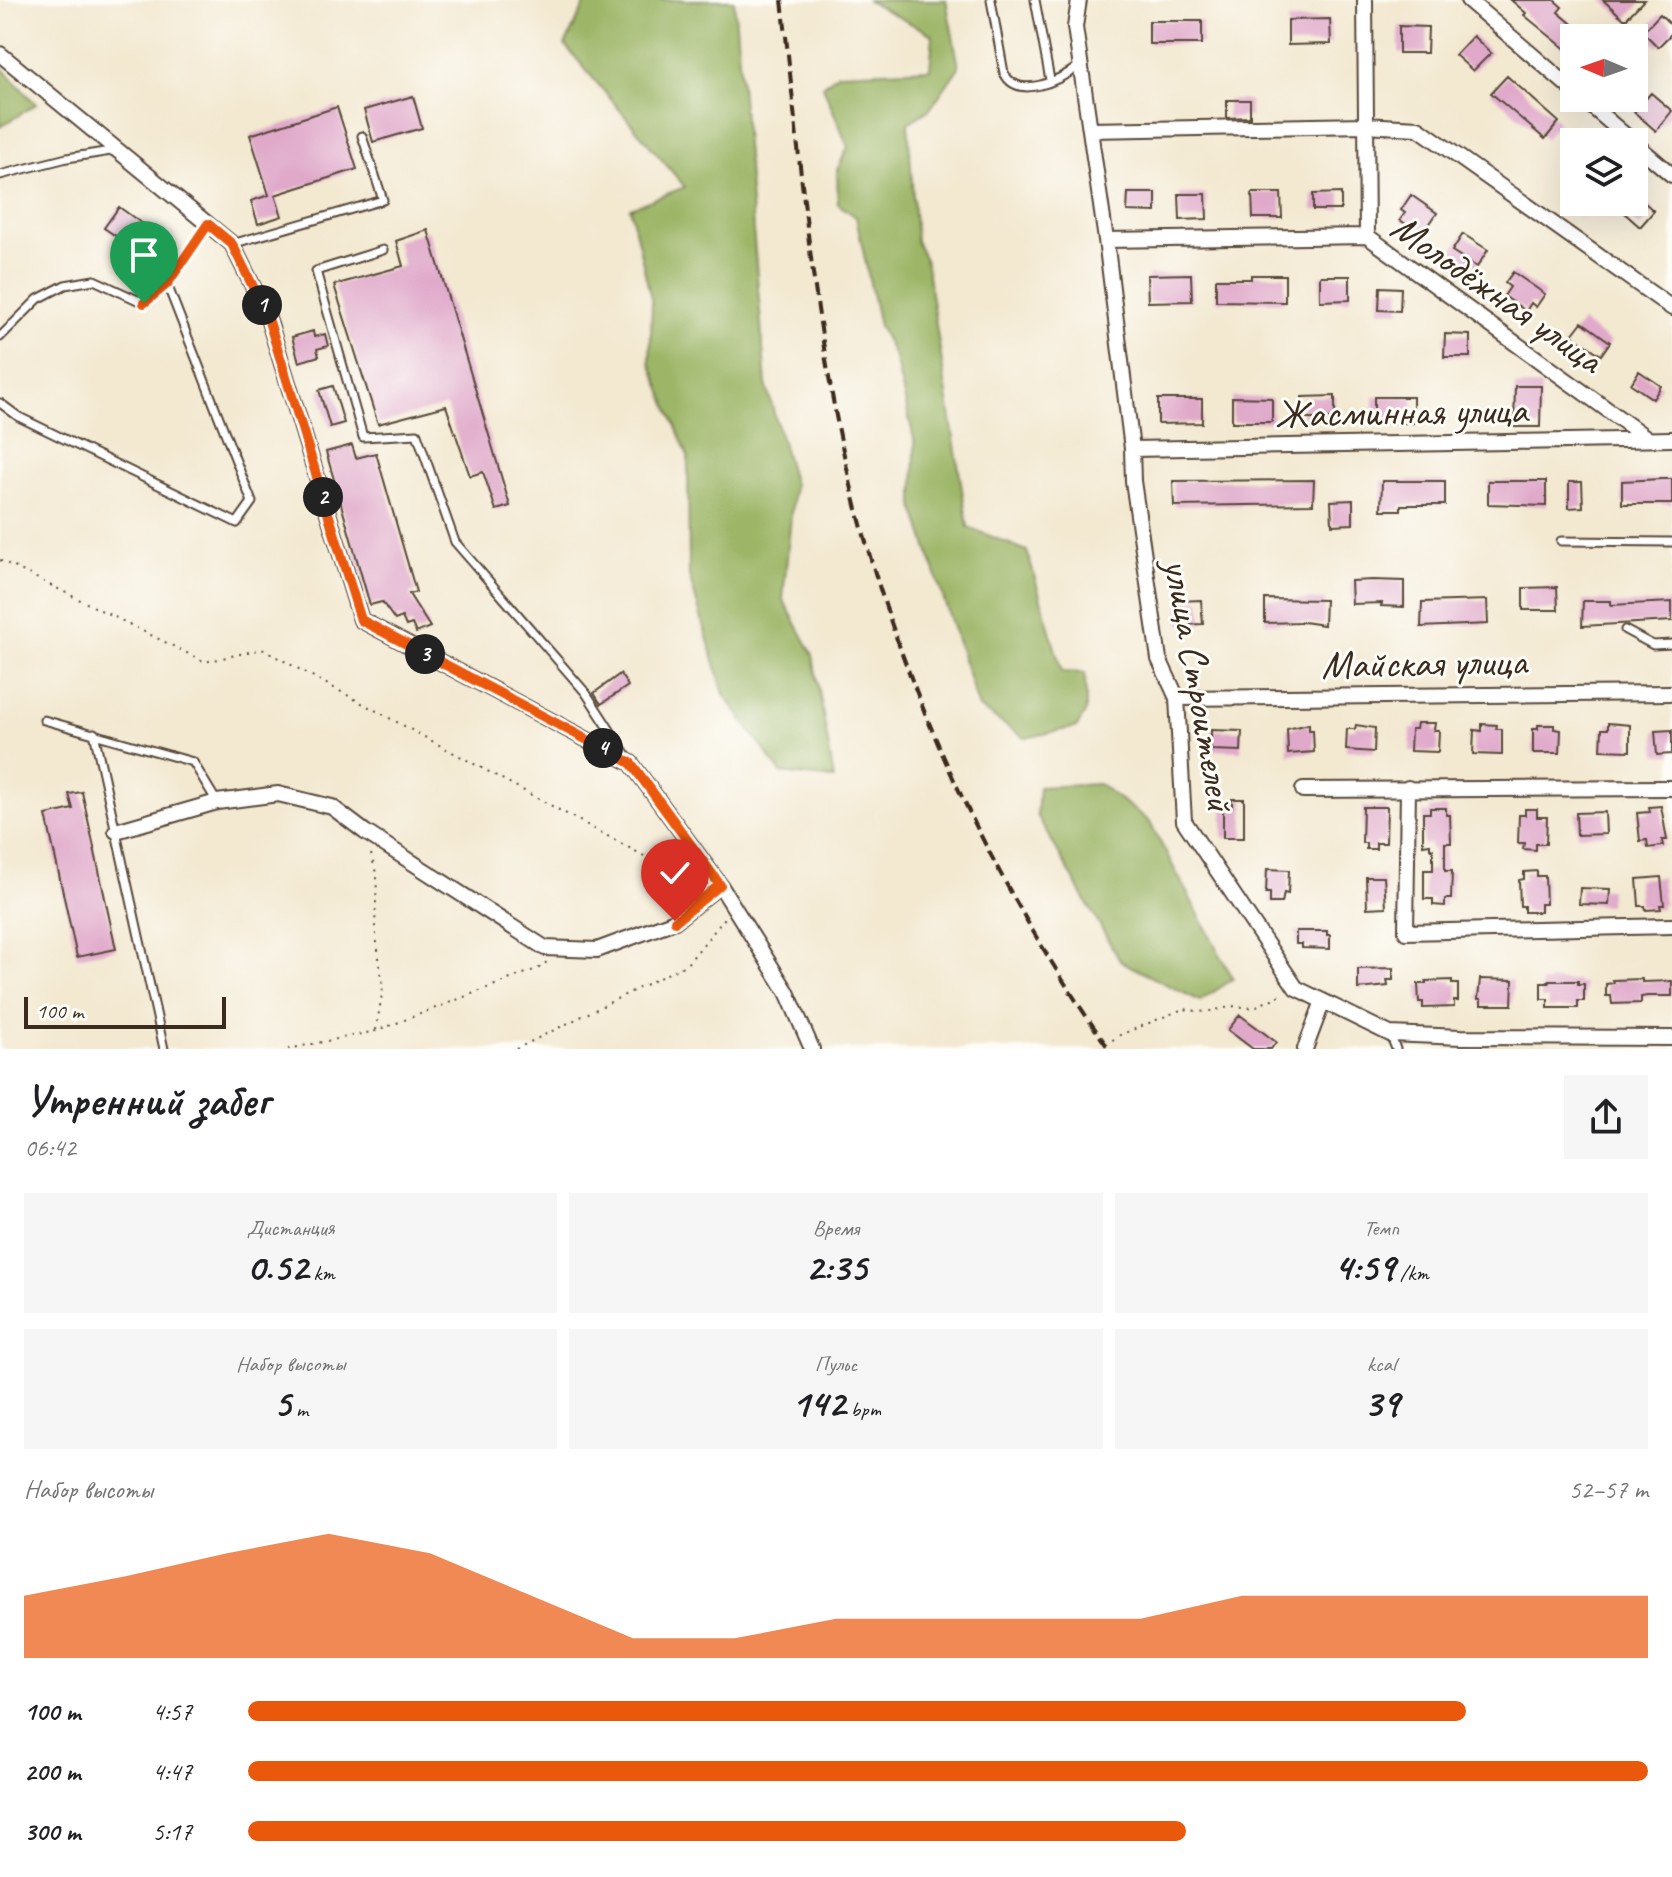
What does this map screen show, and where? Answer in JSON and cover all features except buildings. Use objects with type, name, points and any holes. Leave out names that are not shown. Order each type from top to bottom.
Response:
[{"type":"street","name":"улица Строителей","points":[[1079,0],[1075,27],[1106,240],[1132,449],[1133,481],[1159,659],[1177,698],[1184,821],[1296,988]]},
{"type":"street","points":[[1365,0],[1367,236]]},
{"type":"street","points":[[1468,0],[1560,79]]},
{"type":"street","points":[[0,54],[120,149],[232,244],[267,315],[361,620],[631,763],[720,885],[787,992],[812,1049]]},
{"type":"street","points":[[1599,112],[1617,128]]},
{"type":"street","points":[[1090,130],[1365,125],[1418,128],[1672,308]]},
{"type":"street","points":[[1648,154],[1672,175]]},
{"type":"street","name":"Молодёжная улица","points":[[1106,240],[1367,236],[1648,439]]},
{"type":"street","name":"Жасминная улица","points":[[1132,449],[1672,439]]},
{"type":"street","name":"Майская улица","points":[[1177,698],[1672,693]]},
{"type":"street","points":[[1408,788],[1406,932],[1672,926]]},
{"type":"street","points":[[1303,790],[1672,788]]},
{"type":"street","points":[[116,831],[217,802],[278,794],[332,807],[365,832],[545,948],[597,950],[675,921],[720,885]]},
{"type":"street","points":[[1296,988],[1390,1034],[1672,1038]]},
{"type":"street","points":[[1305,1049],[1323,1001]]},
{"type":"lane","points":[[991,0],[1008,83],[1029,87],[1064,77],[1081,65]]},
{"type":"lane","points":[[1035,0],[1050,80]]},
{"type":"lane","points":[[232,244],[383,200],[362,136]]},
{"type":"lane","points":[[0,175],[14,174],[67,158],[120,149]]},
{"type":"lane","points":[[0,337],[38,299],[65,285],[94,280],[144,303],[167,284],[208,224]]},
{"type":"lane","points":[[383,250],[316,271],[363,437],[417,434],[455,542],[586,693],[631,763]]},
{"type":"lane","points":[[0,403],[19,417],[237,523],[252,502],[167,284]]},
{"type":"lane","points":[[1561,541],[1672,542]]},
{"type":"lane","points":[[1625,630],[1653,645],[1672,644]]},
{"type":"lane","points":[[44,720],[193,762],[217,802]]},
{"type":"lane","points":[[94,733],[164,1049]]},
{"type":"lane","points":[[1390,1034],[1396,1049]]},
{"type":"lane","points":[[1596,1049],[1608,1038]]},
{"type":"path","points":[[0,560],[205,662],[262,649],[670,870],[720,885]]},
{"type":"path","points":[[365,832],[377,877],[375,927],[383,988],[376,1031]]},
{"type":"path","points":[[516,1049],[687,964],[733,907]]},
{"type":"path","points":[[288,1049],[376,1031],[539,968],[566,949]]},
{"type":"path","points":[[1099,1049],[1120,1035],[1183,1009],[1205,1012],[1235,1006],[1252,1008],[1296,988]]},
{"type":"green space","points":[[587,0],[734,0],[766,384],[794,485],[783,599],[813,655],[834,779],[781,773],[724,694],[689,576],[688,456],[650,363],[652,303],[630,208],[685,187],[565,45]]},
{"type":"green space","points":[[866,0],[946,0],[959,67],[930,109],[908,123],[916,241],[926,262],[968,527],[1027,551],[1062,672],[1085,673],[1086,711],[1077,727],[1025,738],[979,708],[914,507],[915,443],[895,358],[879,326],[856,217],[838,204],[837,170],[848,147],[823,86],[838,73],[930,69],[933,35]]},
{"type":"green space","points":[[0,66],[36,104],[0,127]]},
{"type":"green space","points":[[1099,784],[1149,821],[1233,979],[1200,1001],[1120,961],[1037,815],[1039,787]]},
{"type":"railway","points":[[782,0],[828,373],[857,508],[880,590],[941,751],[978,830],[1018,906],[1109,1049]]},
{"type":"route","points":[[144,303],[167,284],[208,224],[232,244],[267,315],[361,620],[631,763],[720,885],[675,921]]}]
